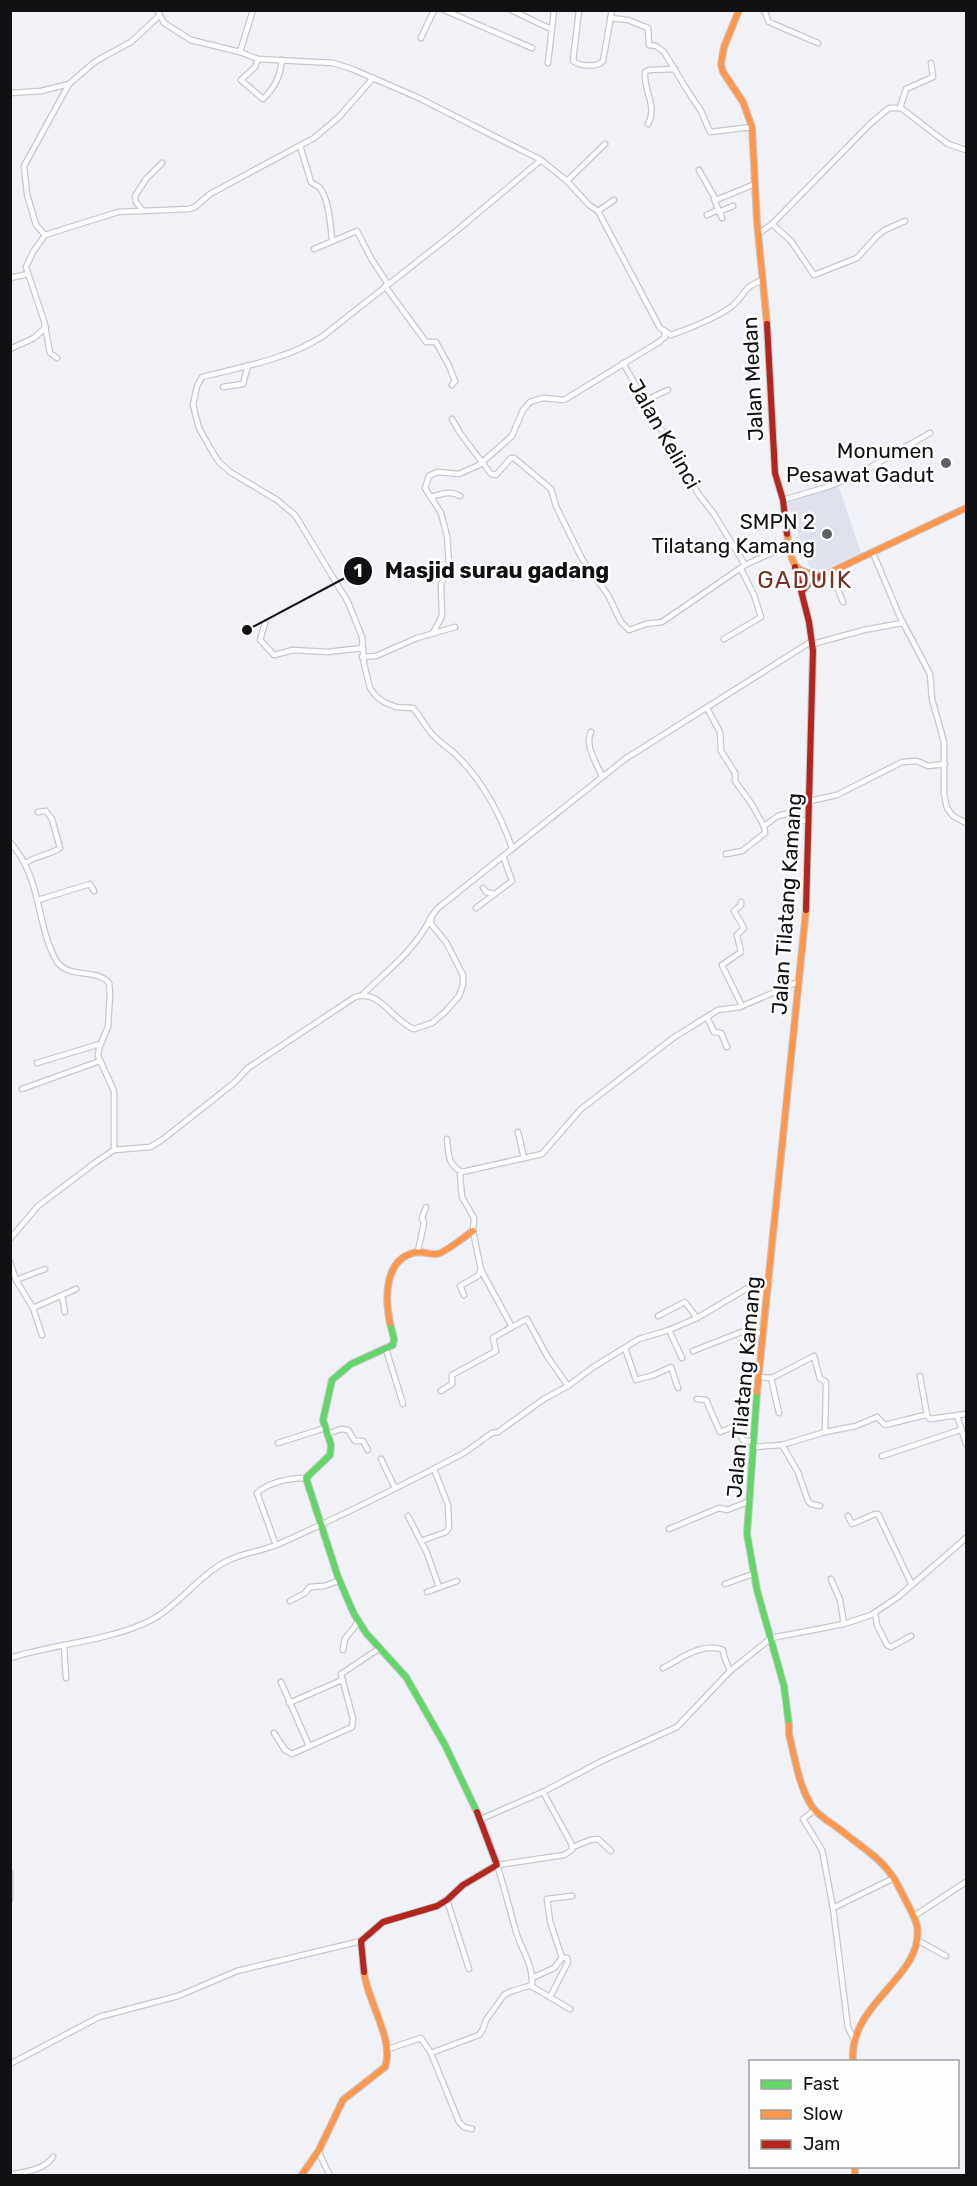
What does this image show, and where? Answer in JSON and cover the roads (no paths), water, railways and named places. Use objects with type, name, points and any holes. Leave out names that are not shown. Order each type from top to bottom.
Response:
[{"type":"main road","name":"Jalan Medan","points":[[739,10],[724,46],[721,65],[724,75],[733,85],[747,112],[752,127],[754,184],[769,344],[772,446],[789,545],[802,591]]},
{"type":"main road","points":[[802,591],[809,583],[822,576],[966,508]]},
{"type":"main road","points":[[795,567],[809,575],[822,576]]},
{"type":"main road","name":"Jalan Tilatang Kamang","points":[[802,591],[812,643],[806,921],[789,1067],[770,1280],[752,1444],[747,1534],[753,1574],[788,1708],[789,1734],[804,1790],[815,1810],[883,1864],[894,1878],[914,1916],[918,1927],[917,1940]]},
{"type":"main road","points":[[301,2175],[319,2150],[341,2102],[385,2067],[389,2061],[388,2049],[366,1988],[361,1941],[380,1924],[430,1909],[447,1900],[463,1885],[497,1865],[481,1819],[444,1742],[405,1674],[358,1621],[338,1581],[322,1523],[306,1478],[330,1455],[331,1445],[324,1416],[332,1380],[351,1364],[386,1349],[394,1342],[386,1306],[389,1278],[400,1260],[418,1251],[439,1254],[473,1231]]},
{"type":"main road","points":[[853,2060],[857,2029],[865,2015],[889,1989],[908,1963],[917,1940]]},
{"type":"street","points":[[240,52],[254,10]]},
{"type":"street","points":[[421,38],[434,10]]},
{"type":"street","points":[[444,10],[454,12],[532,48]]},
{"type":"street","points":[[511,10],[551,29]]},
{"type":"street","points":[[548,63],[554,10]]},
{"type":"street","points":[[579,10],[573,58],[577,64],[596,65],[602,63],[612,10]]},
{"type":"street","points":[[764,10],[769,22],[818,43]]},
{"type":"street","points":[[45,235],[36,225],[27,194],[24,166],[69,84],[96,61],[131,42],[158,13],[168,26],[191,40],[240,52],[258,59],[333,63],[352,69],[418,98],[541,160],[598,211],[660,328],[665,333],[671,335],[728,309],[749,286],[764,280]]},
{"type":"street","points":[[610,18],[628,20],[648,28],[649,45],[656,46],[663,51],[701,111],[710,132],[752,127]]},
{"type":"street","points":[[258,59],[255,67],[241,80],[263,99],[275,85],[282,60]]},
{"type":"street","points":[[900,108],[906,89],[933,77],[931,63]]},
{"type":"street","points":[[648,124],[653,108],[644,77],[645,72],[649,69],[675,69]]},
{"type":"street","points":[[57,358],[50,353],[46,327],[26,263],[45,235],[118,212],[179,210],[195,207],[210,194],[300,146],[339,117],[373,78]]},
{"type":"street","points":[[10,93],[44,91],[69,84]]},
{"type":"street","points":[[758,234],[772,224],[871,123],[889,108],[900,108],[948,144],[966,150]]},
{"type":"street","points":[[567,181],[605,144]]},
{"type":"street","points":[[300,146],[311,182],[323,195],[329,212],[332,241]]},
{"type":"street","points":[[513,848],[494,806],[462,761],[431,733],[413,708],[396,707],[376,696],[368,681],[362,657],[362,637],[345,597],[300,521],[277,500],[224,467],[199,428],[193,405],[197,386],[202,377],[276,357],[316,341],[455,232],[541,160]]},
{"type":"street","points":[[142,210],[135,196],[148,177],[162,163]]},
{"type":"street","points":[[699,170],[722,218]]},
{"type":"street","points":[[714,199],[733,194],[754,184]]},
{"type":"street","points":[[598,211],[614,200]]},
{"type":"street","points":[[707,215],[733,206]]},
{"type":"street","points":[[772,224],[791,241],[814,275],[857,258],[877,236],[888,228],[905,221]]},
{"type":"street","points":[[314,249],[357,231],[370,258],[426,342],[436,342],[454,378],[452,385]]},
{"type":"street","points":[[10,278],[28,274]]},
{"type":"street","points":[[10,349],[33,338],[46,327]]},
{"type":"street","points":[[433,633],[442,616],[441,585],[449,562],[447,536],[441,513],[425,485],[431,474],[437,472],[459,474],[482,463],[512,436],[523,410],[530,402],[543,398],[564,400],[659,342],[665,337],[665,333]]},
{"type":"street","name":"Jalan Kelinci","points":[[623,363],[699,495],[714,514],[743,567],[754,595],[761,617],[724,639]]},
{"type":"street","points":[[223,387],[244,383],[248,365]]},
{"type":"street","points":[[644,401],[668,390]]},
{"type":"street","points":[[452,419],[460,434],[488,471],[496,475],[511,458],[514,458],[550,489],[582,559],[608,595],[621,622],[628,630],[662,622],[743,567],[789,545]]},
{"type":"street","points":[[783,500],[857,475],[930,433]]},
{"type":"street","points":[[431,497],[446,493],[455,493],[460,496]]},
{"type":"street","points":[[873,553],[903,623],[930,674],[932,699],[944,742],[944,794],[947,808],[953,816],[966,823]]},
{"type":"street","points":[[831,572],[843,602]]},
{"type":"street","points":[[265,623],[260,639],[271,654],[276,656],[291,650],[324,652],[363,648]]},
{"type":"street","points":[[10,1239],[23,1222],[44,1202],[91,1165],[114,1150],[142,1149],[156,1144],[232,1084],[248,1068],[355,996],[363,994],[399,961],[424,932],[431,917],[440,906],[632,754],[812,643],[903,623]]},
{"type":"street","points":[[362,657],[376,656],[433,633],[455,627]]},
{"type":"street","points":[[707,708],[720,732],[721,751],[735,773],[735,781],[764,826],[765,835],[756,842],[742,851],[726,854]]},
{"type":"street","points":[[591,732],[588,744],[602,776]]},
{"type":"street","points":[[810,801],[837,795],[902,762],[945,764]]},
{"type":"street","points":[[26,862],[38,855],[60,848],[52,819],[46,811],[38,812]]},
{"type":"street","points":[[764,826],[780,815],[793,812],[803,821],[809,820]]},
{"type":"street","points":[[10,842],[26,862],[53,954],[62,969],[103,978],[109,983],[108,1027],[98,1050],[100,1061],[114,1091],[114,1150]]},
{"type":"street","points":[[476,908],[512,880],[503,856]]},
{"type":"street","points":[[38,900],[90,884],[94,891]]},
{"type":"street","points":[[483,888],[486,892],[494,894]]},
{"type":"street","points":[[741,902],[734,911],[744,928],[737,935],[741,952],[722,965],[742,1006]]},
{"type":"street","points":[[363,994],[378,1000],[401,1022],[414,1029],[432,1023],[445,1012],[459,996],[463,985],[463,975],[446,942],[432,926],[431,917]]},
{"type":"street","points":[[447,1139],[450,1163],[462,1172],[533,1157],[546,1151],[559,1132],[584,1106],[673,1038],[718,1010],[742,1006],[800,981]]},
{"type":"street","points":[[707,1017],[714,1032],[721,1033],[728,1047]]},
{"type":"street","points":[[37,1064],[100,1044]]},
{"type":"street","points":[[22,1089],[100,1061]]},
{"type":"street","points":[[518,1132],[524,1158]]},
{"type":"street","points":[[462,1172],[459,1182],[464,1200],[474,1218],[473,1231],[481,1270],[502,1314],[512,1327]]},
{"type":"street","points":[[418,1251],[424,1223],[422,1218],[426,1206]]},
{"type":"street","points":[[10,1262],[16,1280],[33,1308],[42,1335]]},
{"type":"street","points":[[16,1280],[45,1269]]},
{"type":"street","points":[[464,1295],[460,1286],[478,1276],[481,1270]]},
{"type":"street","points":[[10,1658],[136,1627],[184,1596],[204,1575],[224,1563],[276,1545],[464,1454],[544,1399],[642,1338],[697,1318],[751,1286],[770,1280]]},
{"type":"street","points":[[33,1308],[76,1289]]},
{"type":"street","points":[[62,1296],[65,1312]]},
{"type":"street","points":[[658,1316],[685,1302],[697,1318]]},
{"type":"street","points":[[441,1391],[452,1384],[452,1376],[496,1351],[493,1338],[524,1320],[528,1320],[547,1356],[568,1386]]},
{"type":"street","points":[[693,1351],[749,1329],[754,1333],[764,1333]]},
{"type":"street","points":[[669,1330],[682,1359]]},
{"type":"street","points":[[625,1348],[636,1380],[671,1367],[678,1388]]},
{"type":"street","points":[[386,1349],[403,1404]]},
{"type":"street","points":[[760,1377],[771,1378],[814,1356],[820,1379],[826,1382],[825,1432]]},
{"type":"street","points":[[920,1376],[927,1415],[930,1419],[966,1414]]},
{"type":"street","points":[[771,1378],[779,1413]]},
{"type":"street","points":[[697,1399],[706,1400],[720,1432],[735,1426],[743,1440],[752,1444],[782,1445],[825,1432],[856,1426],[877,1417],[885,1425],[927,1415]]},
{"type":"street","points":[[957,1415],[966,1444]]},
{"type":"street","points":[[278,1443],[341,1429],[348,1430],[355,1442],[363,1441],[368,1450]]},
{"type":"street","points":[[882,1456],[960,1430]]},
{"type":"street","points":[[782,1445],[798,1472],[808,1500],[811,1504],[820,1506]]},
{"type":"street","points":[[381,1459],[395,1488]]},
{"type":"street","points":[[421,1541],[446,1532],[449,1528],[448,1505],[434,1469]]},
{"type":"street","points":[[276,1545],[257,1492],[288,1479],[306,1478]]},
{"type":"street","points":[[669,1529],[719,1509],[727,1510],[750,1501]]},
{"type":"street","points":[[848,1516],[852,1524],[878,1514],[912,1585]]},
{"type":"street","points":[[408,1516],[421,1541],[439,1587]]},
{"type":"street","points":[[481,1819],[543,1792],[604,1760],[677,1727],[730,1671],[771,1638],[844,1624],[875,1612],[912,1585],[966,1538]]},
{"type":"street","points":[[725,1584],[753,1574]]},
{"type":"street","points":[[831,1579],[840,1600],[844,1624]]},
{"type":"street","points":[[290,1601],[305,1593],[310,1587],[324,1586],[338,1581]]},
{"type":"street","points":[[427,1592],[457,1581]]},
{"type":"street","points":[[875,1612],[877,1625],[887,1645],[891,1647],[911,1636]]},
{"type":"street","points":[[343,1650],[345,1639],[358,1621]]},
{"type":"street","points":[[64,1646],[66,1678]]},
{"type":"street","points":[[663,1668],[697,1650],[714,1647],[723,1650],[730,1671]]},
{"type":"street","points":[[274,1733],[288,1753],[292,1754],[352,1727],[341,1674],[380,1648]]},
{"type":"street","points":[[289,1703],[342,1680]]},
{"type":"street","points":[[281,1682],[309,1746]]},
{"type":"street","points":[[543,1792],[573,1847]]},
{"type":"street","points":[[815,1810],[803,1819],[821,1846],[833,1908],[848,2028],[854,2039]]},
{"type":"street","points":[[531,1986],[530,1962],[515,1931],[497,1865],[564,1855],[573,1847],[598,1839],[611,1851]]},
{"type":"street","points":[[10,1873],[10,1899]]},
{"type":"street","points":[[833,1908],[894,1878]]},
{"type":"street","points":[[914,1916],[966,1882]]},
{"type":"street","points":[[562,1957],[550,1921],[547,1901],[549,1898],[572,1896]]},
{"type":"street","points":[[447,1900],[469,1969]]},
{"type":"street","points":[[917,1940],[946,1956]]},
{"type":"street","points":[[10,2064],[99,2017],[178,1996],[237,1971],[361,1941]]},
{"type":"street","points":[[532,1978],[554,1968],[562,1957]]},
{"type":"street","points":[[550,1997],[568,1962],[567,1958],[562,1957]]},
{"type":"street","points":[[431,2053],[478,2035],[486,2019],[504,1995],[512,1991],[531,1986],[570,2009]]},
{"type":"street","points":[[388,2049],[421,2038],[431,2053],[459,2122],[464,2127],[472,2128]]},
{"type":"street","points":[[319,2150],[330,2175]]},
{"type":"street","points":[[10,2175],[39,2168],[53,2157]]},
{"type":"place","name":"Monumen Pesawat Gadut","points":[[946,463]]},
{"type":"place","name":"SMPN 2 Tilatang Kamang","points":[[827,534]]},
{"type":"place","name":"Masjid surau gadang","points":[[247,630]]},
{"type":"district","name":"GADUIK","points":[[805,580]]}]
